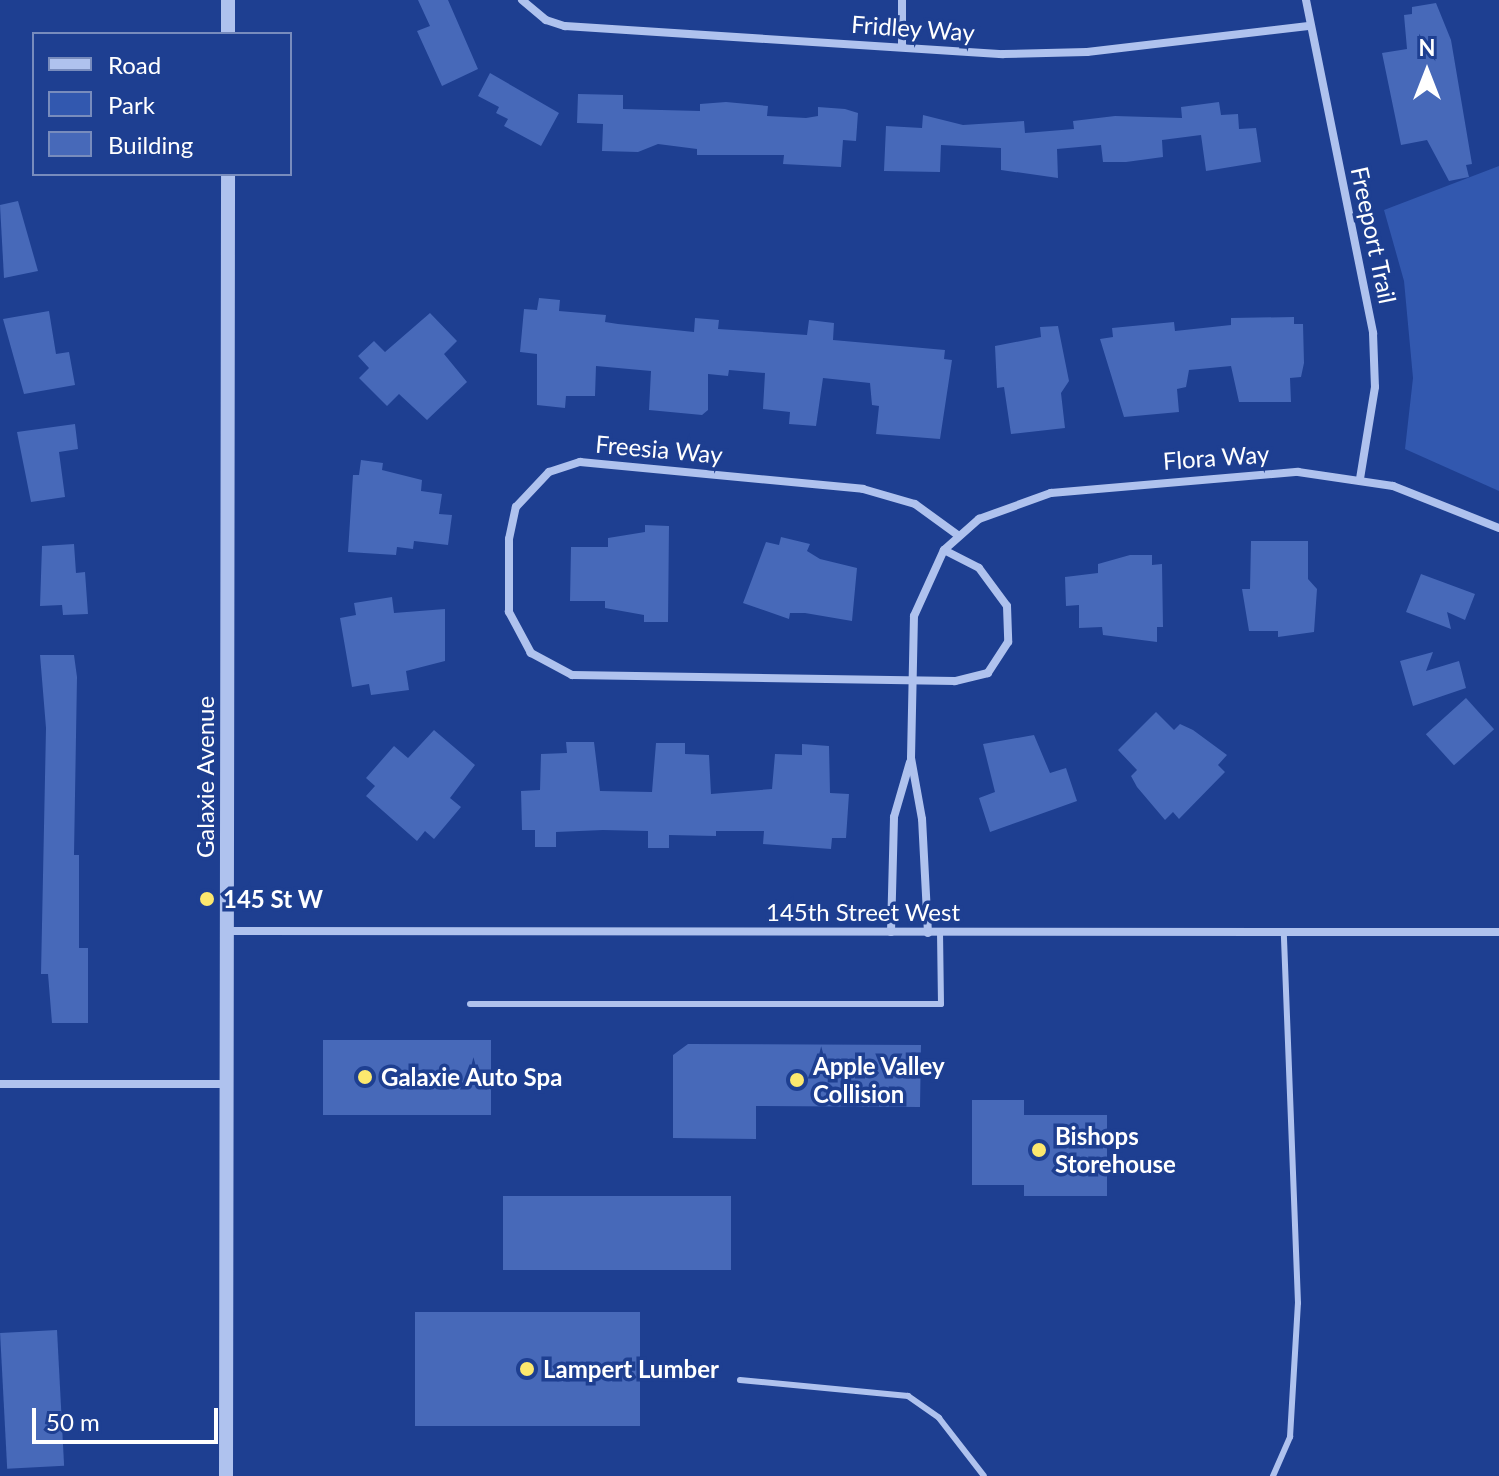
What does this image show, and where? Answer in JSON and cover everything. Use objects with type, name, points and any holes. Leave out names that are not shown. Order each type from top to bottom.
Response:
[{"type":"street","points":[[228,0],[228,32]]},
{"type":"street","name":"Fridley Way","points":[[522,0],[546,20],[565,26],[902,47],[1087,52],[1310,26]]},
{"type":"street","points":[[902,0],[902,47]]},
{"type":"street","name":"Freeport Trail","points":[[1306,0],[1373,333],[1375,387],[1360,479]]},
{"type":"street","name":"Galaxie Avenue","points":[[226,1476],[228,176]]},
{"type":"street","name":"Freesia Way","points":[[911,678],[587,677],[556,671],[521,642],[509,612],[509,539],[516,507],[549,472],[597,462],[889,495],[959,536]]},
{"type":"street","name":"Flora Way","points":[[928,933],[922,819],[911,758],[914,616],[944,550],[959,536],[1002,508],[1051,493],[1235,474],[1360,479],[1499,528]]},
{"type":"street","points":[[911,678],[955,681],[988,673],[1008,642],[1007,606],[979,568],[944,550]]},
{"type":"street","name":"Flora Way","points":[[891,932],[894,817],[911,758]]},
{"type":"street","name":"145th Street West","points":[[227,931],[1499,932]]},
{"type":"street","points":[[0,1084],[227,1084]]},
{"type":"lane","points":[[1273,1476],[1290,1437],[1298,1303],[1284,932]]},
{"type":"lane","points":[[470,1004],[941,1004],[940,933]]},
{"type":"lane","points":[[740,1380],[908,1396],[939,1418],[984,1476]]},
{"type":"green space","points":[[1499,166],[1499,491],[1405,449],[1413,378],[1404,281],[1384,210]]},
{"type":"building","points":[[418,0],[448,0],[478,69],[442,86],[417,31],[430,26]]},
{"type":"building","points":[[1436,3],[1451,40],[1472,164],[1466,165],[1469,177],[1449,181],[1427,140],[1401,145],[1382,53],[1407,49],[1404,15],[1412,14],[1412,7]]},
{"type":"building","points":[[490,73],[559,113],[541,146],[504,126],[508,119],[496,113],[499,107],[478,96]]},
{"type":"building","points":[[578,94],[623,95],[623,109],[700,111],[700,104],[726,102],[768,106],[767,116],[806,118],[818,116],[818,107],[845,109],[858,113],[856,141],[843,140],[841,167],[783,164],[784,155],[697,155],[697,149],[658,144],[638,152],[602,151],[603,124],[577,123]]},
{"type":"building","points":[[1219,102],[1221,115],[1238,114],[1239,129],[1256,128],[1261,162],[1206,171],[1201,135],[1162,140],[1163,157],[1126,162],[1103,162],[1101,145],[1057,149],[1058,178],[1001,170],[1001,148],[941,145],[940,172],[884,171],[886,126],[922,128],[923,115],[963,125],[1024,121],[1025,133],[1074,129],[1073,121],[1115,116],[1182,118],[1181,107]]},
{"type":"building","points":[[18,201],[38,271],[4,278],[0,205]]},
{"type":"building","points":[[539,298],[560,300],[559,311],[606,315],[605,322],[618,324],[694,332],[695,318],[719,320],[718,329],[807,335],[809,320],[834,323],[833,340],[945,350],[944,359],[952,360],[940,439],[876,434],[879,406],[872,405],[870,383],[823,378],[816,426],[789,424],[790,412],[763,409],[765,373],[729,370],[728,376],[708,374],[708,410],[702,415],[649,410],[651,371],[596,366],[595,396],[566,396],[565,408],[537,405],[537,354],[520,352],[524,309],[537,310]]},
{"type":"building","points":[[49,311],[56,354],[69,352],[75,385],[24,394],[3,319]]},
{"type":"building","points":[[430,313],[457,341],[444,354],[467,382],[427,420],[399,394],[387,406],[359,378],[369,368],[358,356],[374,341],[385,352]]},
{"type":"building","points":[[1294,317],[1294,324],[1303,324],[1304,363],[1301,377],[1290,378],[1291,402],[1239,402],[1231,366],[1189,370],[1186,387],[1177,389],[1179,412],[1124,417],[1100,339],[1113,337],[1112,328],[1174,322],[1175,331],[1231,325],[1231,318]]},
{"type":"building","points":[[1058,326],[1069,381],[1061,393],[1065,428],[1011,434],[1004,387],[997,388],[995,346],[1041,337],[1040,327]]},
{"type":"building","points":[[75,424],[78,449],[59,452],[65,497],[31,502],[17,432]]},
{"type":"building","points":[[361,460],[383,463],[382,470],[422,480],[421,491],[442,494],[439,514],[452,515],[448,545],[414,541],[413,549],[397,547],[396,555],[348,552],[353,475],[359,475]]},
{"type":"building","points":[[645,525],[669,526],[668,622],[644,622],[644,615],[605,608],[605,601],[570,601],[571,547],[608,547],[608,538],[645,532]]},
{"type":"building","points":[[781,537],[810,544],[807,551],[820,559],[857,568],[852,621],[805,613],[790,613],[789,619],[743,603],[766,542],[779,545]]},
{"type":"building","points":[[1251,541],[1308,541],[1308,579],[1317,589],[1314,632],[1278,637],[1278,631],[1249,631],[1242,589],[1250,589]]},
{"type":"building","points":[[74,544],[76,573],[85,572],[88,614],[63,615],[62,605],[40,606],[42,546]]},
{"type":"building","points":[[1130,555],[1152,555],[1152,565],[1162,564],[1163,627],[1157,627],[1157,642],[1103,635],[1102,627],[1079,628],[1079,605],[1066,606],[1065,577],[1098,573],[1098,564]]},
{"type":"building","points":[[1421,574],[1475,594],[1465,620],[1447,612],[1451,629],[1406,612]]},
{"type":"building","points":[[392,597],[394,613],[445,609],[445,661],[406,671],[409,690],[371,695],[369,684],[352,687],[340,618],[356,615],[354,603]]},
{"type":"building","points":[[1433,652],[1426,671],[1459,661],[1466,688],[1413,706],[1400,661]]},
{"type":"building","points":[[40,655],[74,655],[77,677],[74,855],[79,855],[79,948],[88,948],[88,1023],[52,1023],[48,974],[41,974],[46,728]]},
{"type":"building","points":[[1466,698],[1494,729],[1454,765],[1426,734]]},
{"type":"building","points":[[1156,712],[1174,730],[1180,724],[1193,730],[1227,755],[1218,765],[1225,772],[1179,819],[1173,812],[1165,820],[1137,787],[1131,776],[1137,770],[1118,750]]},
{"type":"building","points":[[434,730],[475,765],[450,798],[461,807],[434,839],[425,831],[417,841],[366,796],[375,786],[366,778],[394,746],[408,758]]},
{"type":"building","points":[[1034,735],[1050,773],[1066,768],[1077,801],[990,832],[979,798],[995,792],[983,744]]},
{"type":"building","points":[[566,742],[594,742],[600,791],[652,792],[656,743],[685,743],[685,754],[709,755],[711,794],[772,789],[775,754],[802,755],[802,744],[829,746],[830,793],[849,794],[846,838],[832,838],[831,849],[763,844],[764,831],[716,831],[716,836],[669,835],[669,848],[648,848],[648,831],[603,830],[556,832],[556,847],[535,847],[535,830],[522,830],[521,791],[540,790],[541,754],[567,753]]},
{"type":"building","points":[[323,1040],[491,1040],[491,1115],[323,1115]]},
{"type":"building","name":"Apple Valley Collision","points":[[688,1044],[921,1045],[920,1107],[756,1106],[756,1139],[673,1138],[673,1055]]},
{"type":"building","name":"Bishops Storehouse","points":[[972,1100],[1024,1100],[1024,1115],[1107,1115],[1107,1196],[1024,1196],[1024,1185],[972,1185]]},
{"type":"building","points":[[503,1196],[731,1196],[731,1270],[503,1270]]},
{"type":"building","name":"Lampert Lumber","points":[[415,1312],[640,1312],[640,1426],[415,1426]]},
{"type":"building","points":[[57,1330],[64,1466],[7,1469],[0,1333]]},
{"type":"place","name":"145 St W","points":[[207,899]]},
{"type":"place","name":"Galaxie Auto Spa","points":[[365,1077]]},
{"type":"place","name":"Apple Valley Collision","points":[[797,1080]]},
{"type":"place","name":"Bishops Storehouse","points":[[1039,1150]]},
{"type":"place","name":"Lampert Lumber","points":[[527,1369]]}]
